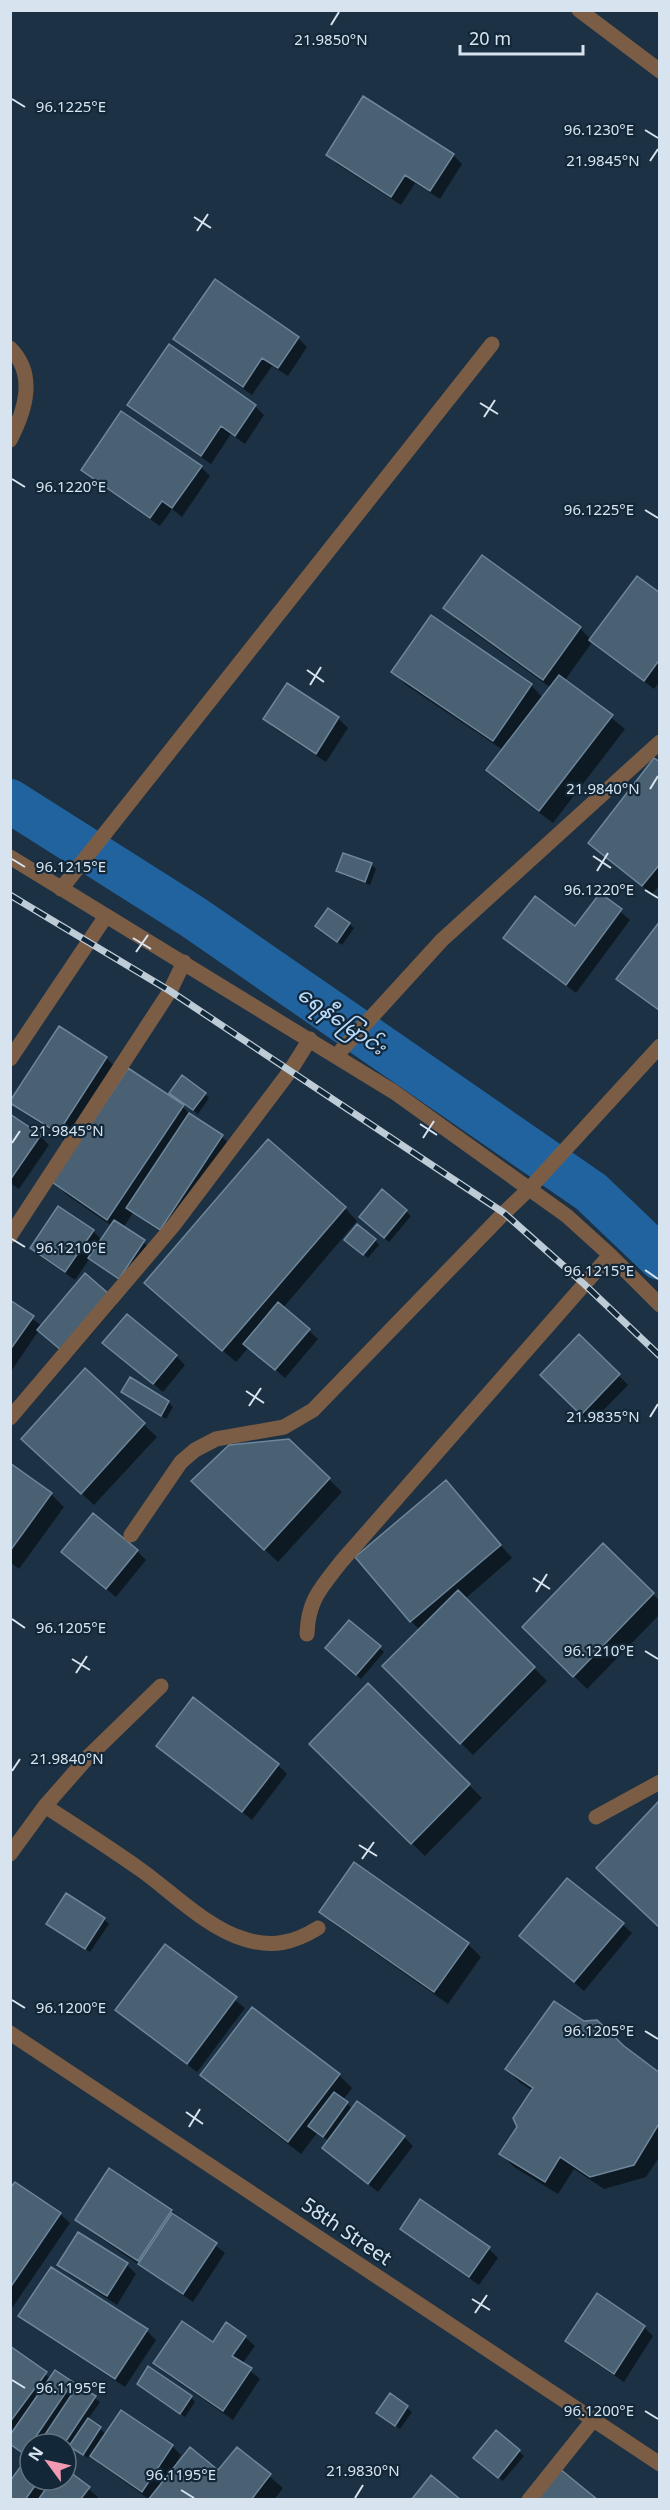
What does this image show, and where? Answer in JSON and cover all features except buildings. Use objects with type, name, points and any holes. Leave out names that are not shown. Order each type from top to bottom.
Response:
[{"type":"street","points":[[579,10],[660,71]]},
{"type":"street","points":[[61,889],[492,344]]},
{"type":"street","points":[[10,348],[18,356],[24,369],[28,390],[10,440]]},
{"type":"street","points":[[336,1056],[441,940],[660,742]]},
{"type":"street","points":[[10,857],[394,1092],[567,1216],[660,1305]]},
{"type":"street","points":[[10,1059],[106,916]]},
{"type":"street","points":[[10,1236],[170,991],[184,962]]},
{"type":"street","points":[[10,1418],[172,1226],[290,1071],[309,1039]]},
{"type":"street","points":[[131,1535],[181,1462],[195,1450],[216,1439],[284,1427],[314,1410],[504,1212],[530,1188],[660,1046]]},
{"type":"street","points":[[307,1634],[307,1613],[320,1590],[341,1562],[610,1255]]},
{"type":"street","points":[[10,1854],[45,1806],[88,1757],[160,1686]]},
{"type":"street","points":[[596,1817],[660,1782]]},
{"type":"street","points":[[45,1806],[140,1869],[219,1928],[244,1939],[265,1943],[299,1940],[318,1928]]},
{"type":"street","name":"58th Street","points":[[10,2033],[660,2464]]},
{"type":"street","points":[[529,2499],[593,2420]]},
{"type":"waterway","name":"ရေနီမြောင်း","points":[[10,801],[193,917],[591,1192],[660,1258]]},
{"type":"railway","points":[[10,895],[170,991],[504,1213],[660,1356]]}]
